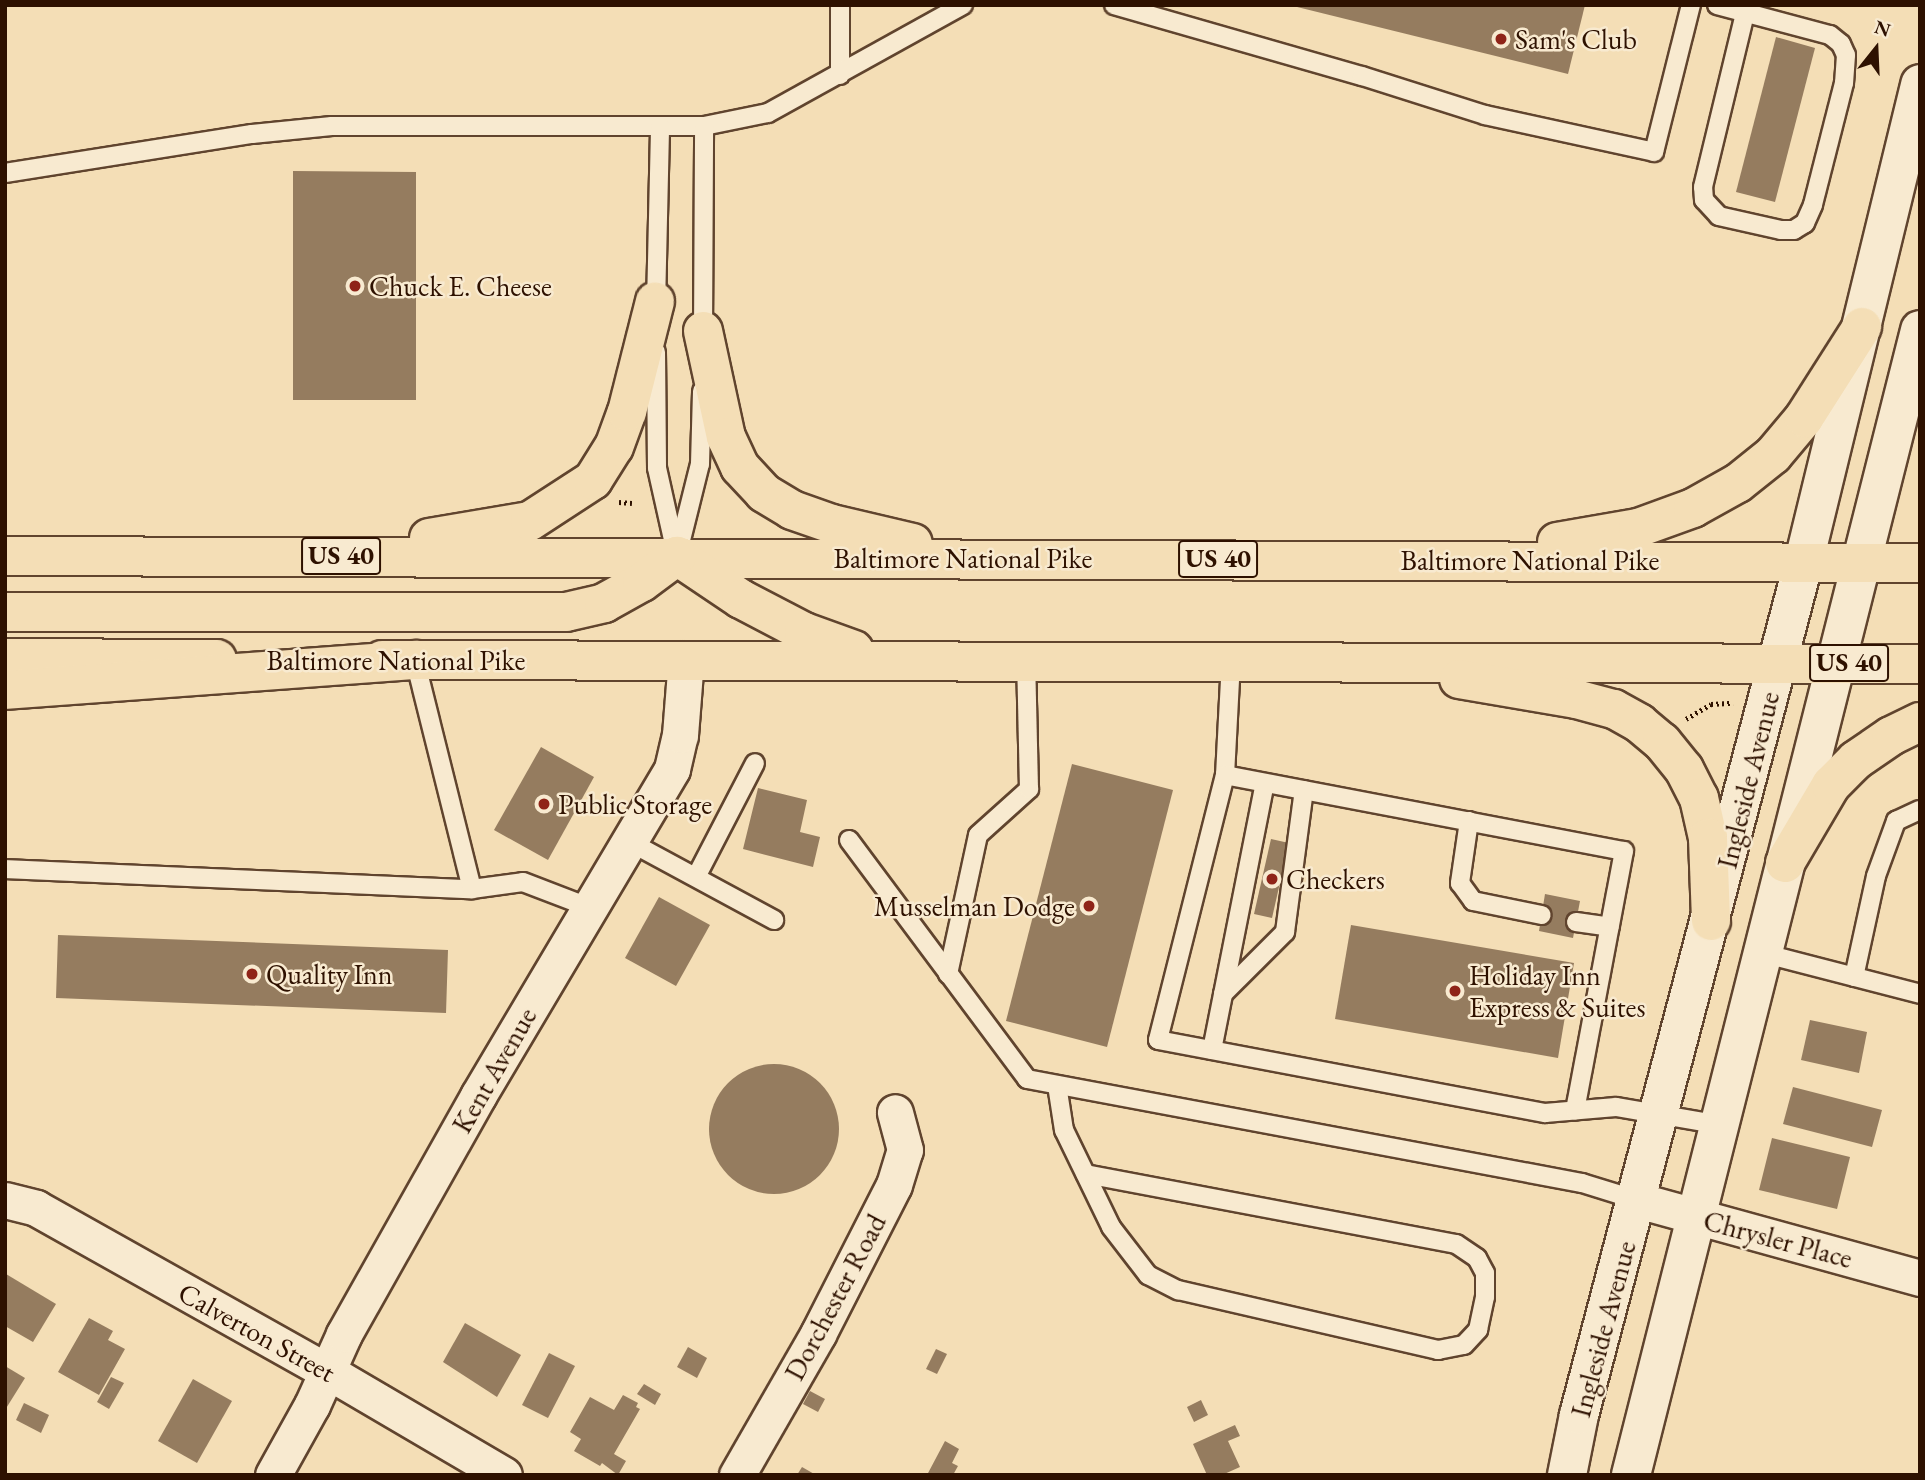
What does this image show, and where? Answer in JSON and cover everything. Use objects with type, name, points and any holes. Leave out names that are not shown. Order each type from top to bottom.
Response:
[{"type":"main road","name":"Ingleside Avenue","points":[[1567,1475],[1579,1415],[1712,921],[1804,561],[1920,84]]},
{"type":"main road","points":[[321,556],[530,521],[593,480],[614,447],[627,412],[656,301]]},
{"type":"main road","points":[[1453,559],[1638,528],[1693,508],[1738,483],[1773,455],[1804,418],[1862,327]]},
{"type":"main road","name":"Ingleside Avenue","points":[[1631,1475],[1920,330]]},
{"type":"main road","points":[[703,331],[726,437],[740,467],[764,493],[792,510],[832,524],[983,559]]},
{"type":"main road","name":"Baltimore National Pike","points":[[5,555],[1920,563]]},
{"type":"main road","points":[[5,612],[566,612],[604,603],[642,582],[677,556],[741,599],[804,632],[881,660]]},
{"type":"main road","name":"Baltimore National Pike","points":[[5,658],[1350,660],[1920,664]]},
{"type":"main road","points":[[5,690],[415,660]]},
{"type":"main road","points":[[1350,660],[1576,699],[1614,709],[1639,723],[1662,741],[1684,769],[1699,798],[1708,838],[1712,921]]},
{"type":"main road","points":[[1784,863],[1831,785],[1856,760],[1891,736],[1920,722]]},
{"type":"street","name":"Kent Avenue","points":[[273,1475],[312,1405],[344,1334],[478,1096],[672,769],[680,735],[686,659]]},
{"type":"street","name":"Dorchester Road","points":[[737,1475],[818,1334],[894,1185],[905,1150],[895,1112]]},
{"type":"street","name":"Chrysler Place","points":[[1637,1199],[1920,1278]]},
{"type":"street","name":"Calverton Street","points":[[5,1200],[36,1208],[327,1371],[504,1475]]},
{"type":"lane","points":[[840,5],[840,75]]},
{"type":"lane","points":[[5,173],[252,134],[332,126],[704,126],[768,113],[963,5]]},
{"type":"lane","points":[[1114,5],[1362,76],[1485,115],[1654,152],[1691,5]]},
{"type":"lane","points":[[1717,5],[1830,36],[1841,44],[1846,55],[1843,83],[1813,205],[1805,223],[1794,230],[1781,230],[1719,216],[1704,200],[1703,187],[1745,13]]},
{"type":"lane","points":[[660,126],[656,301],[657,468],[677,556]]},
{"type":"lane","points":[[677,556],[700,464],[704,126]]},
{"type":"lane","points":[[415,660],[471,889]]},
{"type":"lane","points":[[948,974],[978,835],[1029,789],[1026,660]]},
{"type":"lane","points":[[1231,661],[1225,775],[1158,1040],[1545,1112],[1616,1107],[1721,1125]]},
{"type":"lane","points":[[696,877],[755,763]]},
{"type":"lane","points":[[1225,775],[1624,851],[1575,1110]]},
{"type":"lane","points":[[1212,1050],[1265,783]]},
{"type":"lane","points":[[1223,994],[1284,932],[1304,790]]},
{"type":"lane","points":[[1854,977],[1876,876],[1896,821],[1920,810]]},
{"type":"lane","points":[[1469,821],[1460,883],[1473,901],[1542,915]]},
{"type":"lane","points":[[849,840],[1027,1079],[1582,1183],[1637,1199]]},
{"type":"lane","points":[[630,842],[774,920]]},
{"type":"lane","points":[[5,869],[471,889],[523,882],[591,908]]},
{"type":"lane","points":[[1576,922],[1610,927]]},
{"type":"lane","points":[[1762,953],[1920,995]]},
{"type":"lane","points":[[1057,1085],[1064,1130],[1111,1227],[1148,1275],[1178,1290],[1438,1350],[1464,1346],[1478,1330],[1485,1297],[1485,1273],[1477,1258],[1456,1244],[1086,1174]]},
{"type":"path","points":[[1676,726],[1711,704],[1734,703]]},
{"type":"building","name":"Sam's Club","points":[[1289,5],[1585,5],[1568,74]]},
{"type":"building","points":[[1776,37],[1815,48],[1775,202],[1736,192]]},
{"type":"building","name":"Chuck E. Cheese","points":[[293,171],[416,172],[416,400],[293,400]]},
{"type":"building","name":"Public Storage","points":[[541,747],[594,777],[548,860],[494,830]]},
{"type":"building","name":"Musselman Dodge","points":[[1072,764],[1173,790],[1107,1047],[1006,1021]]},
{"type":"building","name":"Musselman Dodge","points":[[758,788],[807,800],[800,832],[820,837],[813,867],[743,849]]},
{"type":"building","name":"Checkers","points":[[1271,839],[1289,843],[1272,918],[1254,914]]},
{"type":"building","points":[[1545,894],[1580,901],[1573,938],[1539,931]]},
{"type":"building","points":[[659,897],[710,925],[676,986],[625,958]]},
{"type":"building","name":"Holiday Inn Express & Suites","points":[[1351,925],[1574,963],[1558,1058],[1335,1019]]},
{"type":"building","name":"Quality Inn","points":[[58,935],[448,950],[446,1013],[56,998]]},
{"type":"building","points":[[1810,1020],[1867,1032],[1859,1073],[1801,1060]]},
{"type":"building","points":[[774,1064],[799,1069],[820,1083],[834,1104],[839,1129],[834,1154],[820,1175],[799,1189],[774,1194],[749,1189],[728,1175],[714,1154],[709,1129],[714,1104],[728,1083],[749,1069]]},
{"type":"building","points":[[1793,1087],[1882,1110],[1872,1147],[1783,1124]]},
{"type":"building","points":[[1772,1138],[1850,1157],[1837,1209],[1759,1190]]},
{"type":"building","points":[[6,1274],[56,1304],[33,1342],[5,1326]]},
{"type":"building","points":[[89,1318],[113,1331],[108,1340],[125,1349],[99,1395],[58,1372]]},
{"type":"building","points":[[465,1323],[521,1355],[497,1397],[443,1362]]},
{"type":"building","points":[[688,1347],[707,1358],[697,1378],[677,1367]]},
{"type":"building","points":[[936,1349],[947,1354],[937,1374],[926,1369]]},
{"type":"building","points":[[549,1353],[575,1366],[548,1418],[522,1405]]},
{"type":"building","points":[[5,1366],[25,1378],[5,1410]]},
{"type":"building","points":[[111,1377],[124,1383],[109,1409],[97,1402]]},
{"type":"building","points":[[193,1379],[232,1401],[197,1463],[158,1441]]},
{"type":"building","points":[[644,1384],[661,1394],[655,1405],[637,1394]]},
{"type":"building","points":[[810,1391],[825,1399],[818,1412],[803,1404]]},
{"type":"building","points":[[623,1395],[638,1403],[636,1407],[640,1409],[614,1454],[626,1461],[618,1475],[602,1463],[600,1466],[574,1451],[581,1439],[570,1432],[590,1397],[614,1410]]},
{"type":"building","points":[[1201,1400],[1208,1415],[1194,1422],[1187,1407]]},
{"type":"building","points":[[24,1403],[49,1415],[41,1433],[16,1420]]},
{"type":"building","points":[[1235,1425],[1240,1436],[1228,1441],[1240,1467],[1222,1475],[1207,1475],[1193,1444]]},
{"type":"building","points":[[945,1441],[959,1449],[952,1463],[958,1466],[953,1475],[927,1475]]},
{"type":"building","points":[[802,1467],[816,1475],[797,1475]]},
{"type":"place","name":"Sam's Club","points":[[1501,39]]},
{"type":"place","name":"Chuck E. Cheese","points":[[355,286]]},
{"type":"place","name":"Public Storage","points":[[544,804]]},
{"type":"place","name":"Checkers","points":[[1272,879]]},
{"type":"place","name":"Musselman Dodge","points":[[1089,906]]},
{"type":"place","name":"Quality Inn","points":[[252,974]]},
{"type":"place","name":"Holiday Inn Express & Suites","points":[[1455,991]]}]
